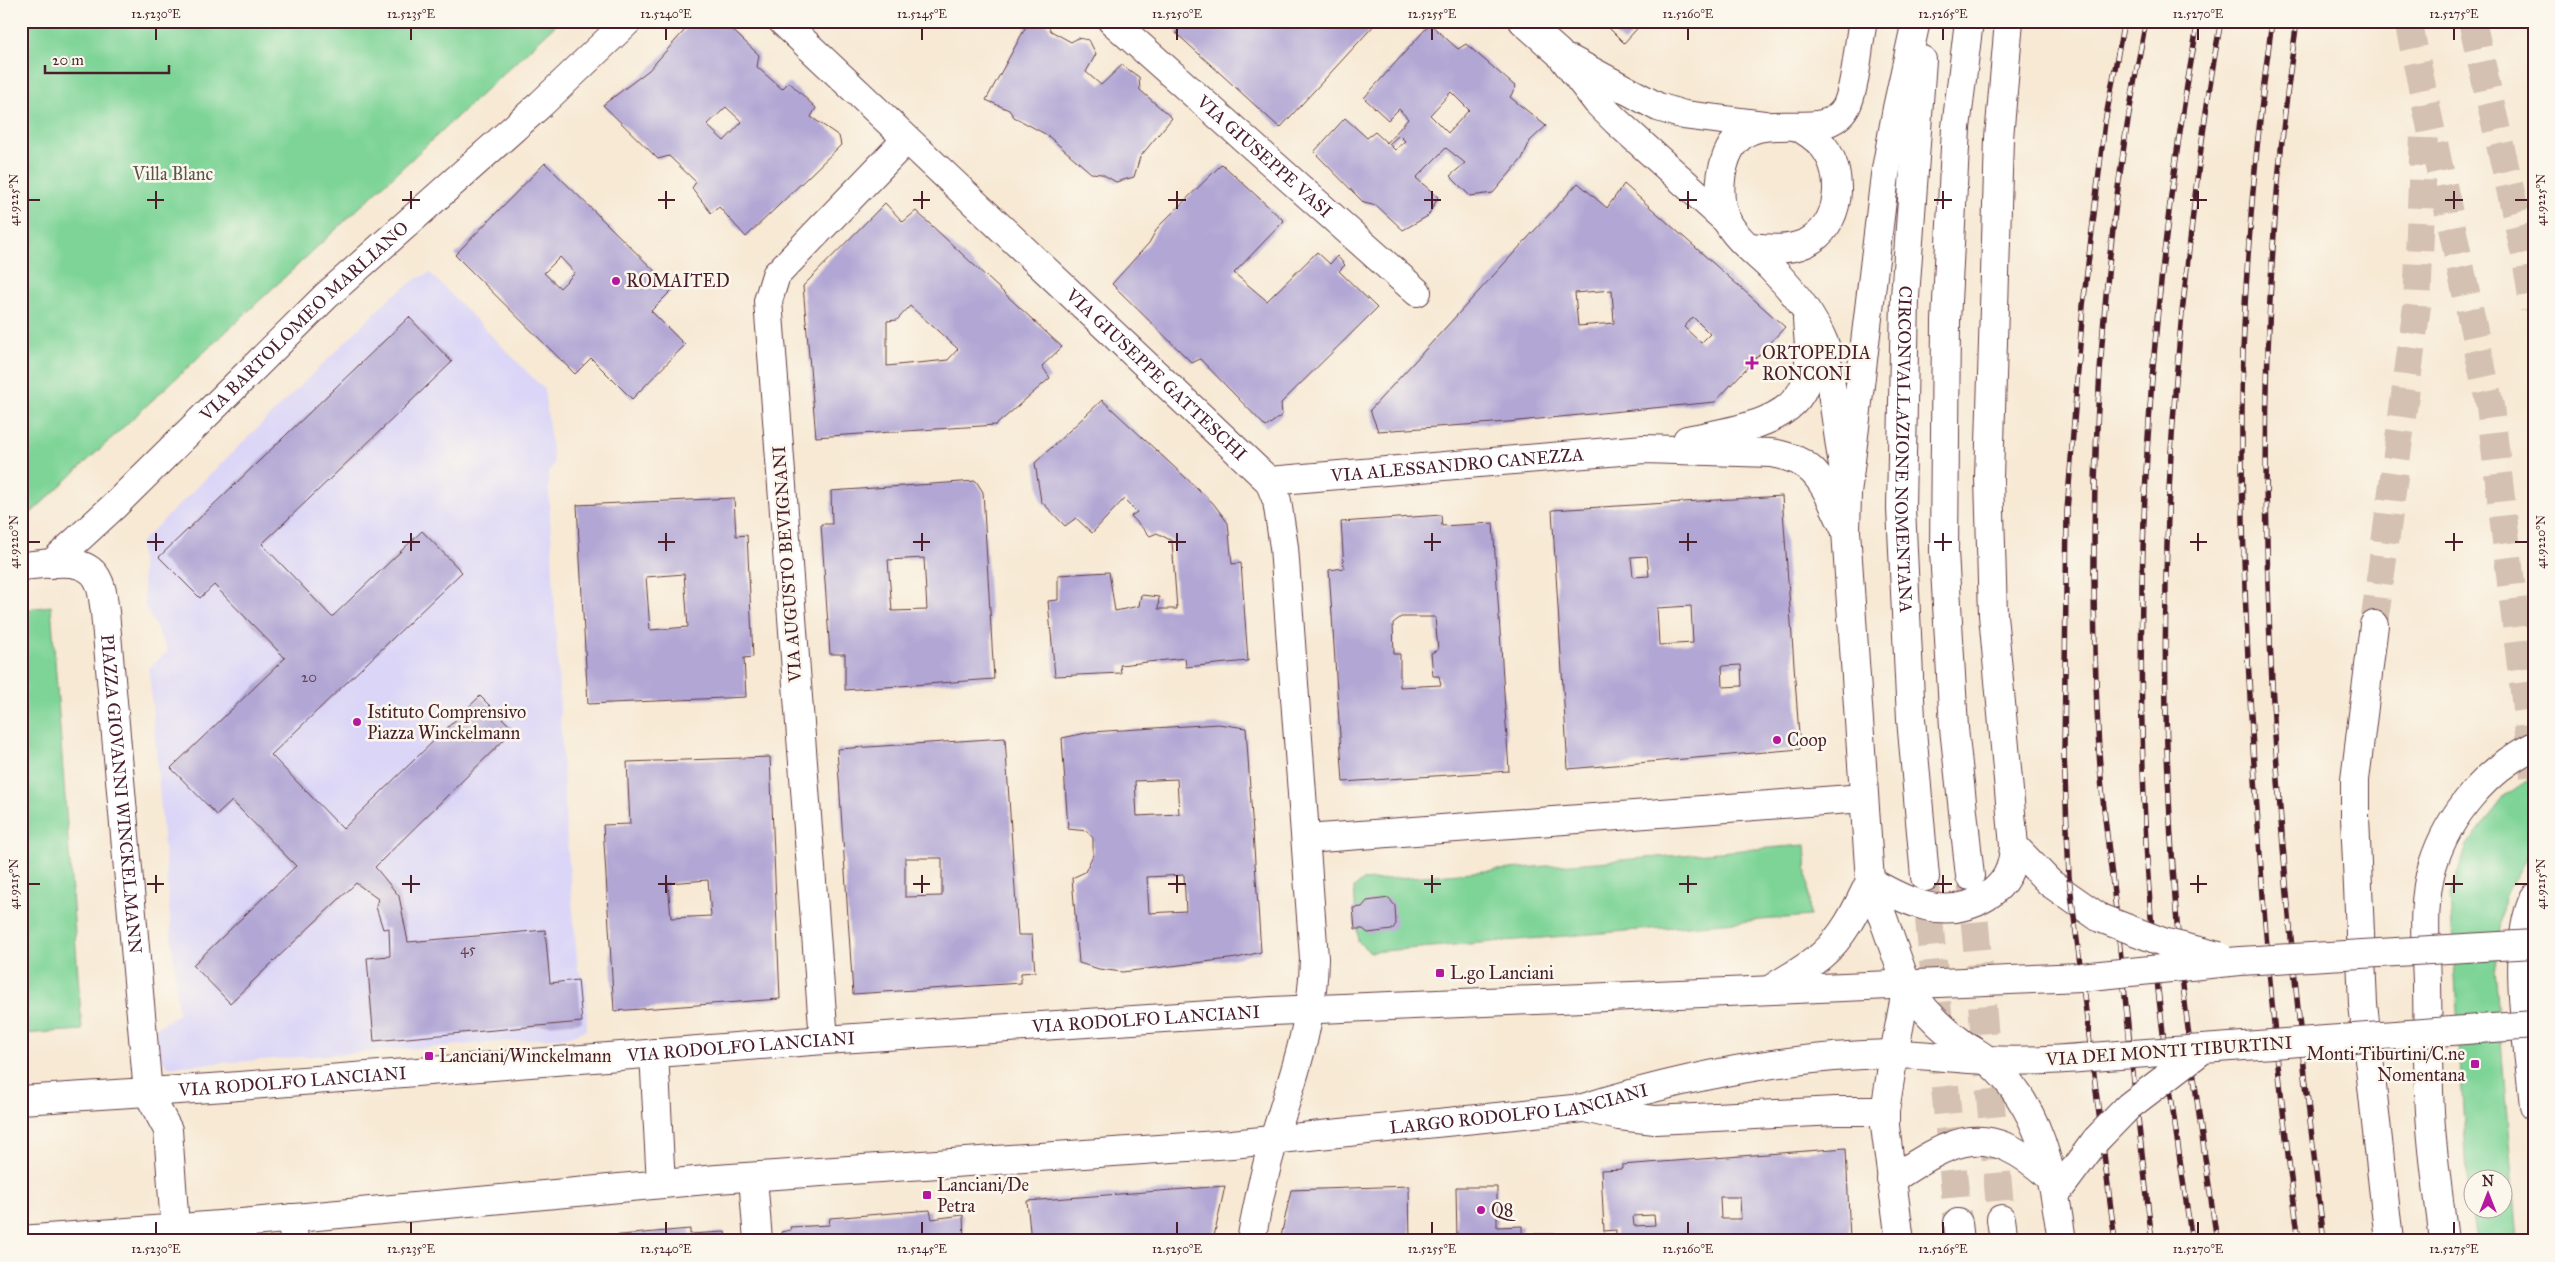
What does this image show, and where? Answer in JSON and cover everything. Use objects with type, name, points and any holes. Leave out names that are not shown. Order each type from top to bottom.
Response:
[{"type":"main road","name":"VIA BARTOLOMEO MARLIANO","points":[[51,564],[113,507],[326,296],[541,104],[628,21]]},
{"type":"main road","name":"VIA GIUSEPPE GATTESCHI","points":[[782,21],[1269,481]]},
{"type":"main road","name":"VIA GIUSEPPE VASI","points":[[1112,21],[1417,292]]},
{"type":"main road","points":[[1523,21],[1558,53],[1592,96],[1616,121],[1727,221],[1794,292],[1820,333],[1829,360],[1847,494]]},
{"type":"main road","points":[[1558,53],[1658,107],[1684,115],[1764,125],[1796,126],[1825,124],[1834,120],[1845,108],[1850,94],[1863,21]]},
{"type":"main road","points":[[1916,21],[1885,175],[1847,494],[1846,531],[1870,881],[1907,986],[1916,1000],[1941,1026],[1988,1060],[2011,1085],[2032,1117],[2043,1140],[2062,1241]]},
{"type":"main road","name":"CIRCONVALLAZIONE NOMENTANA","points":[[1925,877],[1912,719],[1901,508],[1905,297],[1915,135],[1926,21]]},
{"type":"main road","points":[[1969,21],[1956,128],[1946,321],[1944,551],[1954,728],[1970,876]]},
{"type":"main road","points":[[1870,881],[1918,905],[1944,909],[1971,906],[1995,891],[2013,865],[2014,846],[1993,615],[1989,478],[1999,138],[2009,21]]},
{"type":"main road","points":[[1727,221],[1721,181],[1726,158],[1740,138],[1764,125]]},
{"type":"main road","points":[[1750,247],[1774,250],[1805,243],[1824,228],[1835,208],[1836,182],[1829,156],[1817,140],[1796,126]]},
{"type":"main road","name":"VIA AUGUSTO BEVIGNANI","points":[[824,1040],[768,302],[776,276],[906,140]]},
{"type":"main road","name":"VIA ALESSANDRO CANEZZA","points":[[1269,481],[1644,449],[1733,431],[1776,416],[1787,410],[1798,397],[1806,382],[1808,355],[1807,313]]},
{"type":"main road","name":"VIA ALESSANDRO CANEZZA","points":[[1644,449],[1787,455],[1811,468],[1825,486],[1846,531]]},
{"type":"main road","points":[[1251,1241],[1275,1139],[1305,1040],[1311,1009],[1314,958],[1282,526],[1269,481]]},
{"type":"main road","name":"PIAZZA GIOVANNI WINCKELMANN","points":[[21,566],[80,564],[90,569],[97,578],[102,591],[148,1093]]},
{"type":"main road","points":[[2374,625],[2355,780],[2355,817],[2363,1004],[2389,1241]]},
{"type":"main road","points":[[2444,1241],[2429,1101],[2426,918],[2428,887],[2433,864],[2443,841],[2468,800],[2504,764],[2534,746]]},
{"type":"main road","points":[[1306,839],[1864,798]]},
{"type":"main road","points":[[2014,846],[2050,883],[2100,918],[2163,942],[2240,961]]},
{"type":"main road","points":[[1770,989],[1821,956],[1832,945],[1857,909],[1870,881]]},
{"type":"main road","points":[[2534,898],[2524,922],[2522,937],[2524,995],[2534,1106]]},
{"type":"main road","points":[[1311,1009],[1770,989],[1907,986],[2081,977],[2240,961],[2534,944]]},
{"type":"main road","points":[[1900,1241],[1891,1180],[1885,1111],[1907,986]]},
{"type":"main road","name":"VIA RODOLFO LANCIANI","points":[[21,1100],[148,1093],[824,1040],[1311,1009]]},
{"type":"main road","name":"VIA DEI MONTI TIBURTINI","points":[[1894,1054],[1988,1060],[2092,1057],[2534,1026]]},
{"type":"main road","points":[[2052,1186],[2129,1106],[2202,1050]]},
{"type":"main road","points":[[654,1053],[661,1184]]},
{"type":"main road","name":"LARGO RODOLFO LANCIANI","points":[[1275,1139],[1583,1108],[1624,1095],[1746,1069],[1807,1060],[1894,1054]]},
{"type":"main road","points":[[148,1093],[168,1130],[175,1227]]},
{"type":"main road","points":[[1583,1108],[1619,1116],[1655,1120],[1836,1111],[1885,1111]]},
{"type":"main road","points":[[21,1240],[175,1227],[293,1229],[661,1184],[1232,1144],[1275,1139]]},
{"type":"main road","points":[[1891,1180],[1944,1148],[1972,1140],[2008,1146],[2025,1156],[2052,1186]]},
{"type":"main road","points":[[753,1177],[758,1241]]},
{"type":"shaded area","name":"Istituto Comprensivo Piazza Winckelmann","points":[[430,273],[544,389],[554,464],[548,474],[566,827],[578,970],[586,982],[587,1030],[566,1037],[168,1067],[158,1055],[156,1028],[178,1014],[149,668],[168,651],[145,606],[140,543],[391,297],[416,279]]},
{"type":"green space","name":"Villa Blanc","points":[[21,21],[560,21],[29,515],[21,516]]},
{"type":"green space","points":[[51,606],[82,1030],[21,1034],[21,610]]},
{"type":"green space","points":[[2534,776],[2534,845],[2504,897],[2495,967],[2511,1170],[2467,1170],[2450,895],[2467,845],[2506,795]]},
{"type":"green space","points":[[1805,845],[1810,916],[1370,952],[1358,942],[1354,888],[1362,881]]},
{"type":"green space","points":[[2512,1179],[2517,1241],[2476,1241],[2473,1220],[2512,1220]]},
{"type":"building","points":[[693,21],[723,21],[759,55],[757,67],[782,89],[789,82],[816,108],[811,117],[839,136],[841,145],[746,237],[719,207],[711,213],[692,188],[696,182],[669,156],[658,159],[603,105],[649,70]],"holes":[[[726,107],[742,122],[724,141],[707,125]]]},
{"type":"building","points":[[1029,21],[1046,22],[1051,31],[1071,42],[1078,38],[1089,40],[1096,54],[1086,72],[1101,85],[1122,65],[1139,77],[1140,90],[1172,118],[1140,157],[1134,177],[1116,182],[1102,174],[1091,173],[1047,135],[1014,117],[1009,110],[986,100]]},
{"type":"building","points":[[1186,21],[1378,21],[1280,128],[1176,33]]},
{"type":"building","points":[[1602,21],[1644,21],[1624,43]]},
{"type":"building","points":[[1430,24],[1458,49],[1466,44],[1516,87],[1510,97],[1546,126],[1530,141],[1522,159],[1493,193],[1470,196],[1450,176],[1465,163],[1446,148],[1416,178],[1438,197],[1428,216],[1403,230],[1377,206],[1364,203],[1314,152],[1345,118],[1367,138],[1375,132],[1387,143],[1408,119],[1399,109],[1388,120],[1364,98]],"holes":[[[1451,92],[1469,110],[1448,133],[1430,115]],[[1399,135],[1405,141],[1395,150],[1389,144]]]},
{"type":"building","name":"ROMAITED","points":[[545,163],[673,289],[651,311],[685,345],[632,399],[591,358],[575,374],[455,255]],"holes":[[[560,257],[575,273],[560,288],[544,273]]]},
{"type":"building","points":[[1222,164],[1284,221],[1234,273],[1267,301],[1317,252],[1330,264],[1337,256],[1345,265],[1339,271],[1377,308],[1281,403],[1282,415],[1266,427],[1200,359],[1192,363],[1112,284],[1149,243],[1158,227]]},
{"type":"building","points":[[1578,183],[1607,208],[1624,184],[1785,327],[1715,402],[1508,422],[1378,431],[1370,410]],"holes":[[[1612,290],[1614,323],[1578,326],[1575,293]],[[1693,317],[1710,334],[1701,343],[1684,327]]]},
{"type":"building","points":[[885,203],[903,222],[916,211],[1062,347],[1042,366],[1050,378],[996,425],[816,437],[803,286]],"holes":[[[910,306],[958,349],[948,360],[887,366],[887,321],[897,320]]]},
{"type":"building","points":[[409,317],[452,362],[262,544],[332,617],[422,531],[462,572],[271,755],[343,829],[480,696],[514,730],[375,867],[399,896],[408,942],[545,930],[550,983],[578,980],[582,1022],[374,1041],[367,958],[390,956],[389,928],[383,929],[376,907],[378,899],[356,883],[230,1003],[193,965],[296,866],[232,801],[217,815],[171,768],[285,658],[214,585],[200,598],[159,557]]},
{"type":"building","points":[[1102,400],[1213,503],[1228,523],[1232,564],[1241,563],[1248,661],[1186,667],[1185,658],[1120,665],[1121,673],[1055,676],[1048,601],[1058,600],[1058,575],[1109,572],[1115,611],[1139,606],[1141,595],[1159,597],[1158,609],[1177,609],[1172,541],[1157,533],[1150,536],[1131,516],[1137,512],[1124,499],[1092,533],[1076,518],[1065,526],[1041,501],[1035,463]]},
{"type":"building","points":[[976,481],[983,492],[994,679],[845,690],[845,654],[830,654],[821,524],[832,524],[831,491]],"holes":[[[924,558],[927,610],[892,611],[888,560]]]},
{"type":"building","points":[[1782,496],[1800,749],[1568,769],[1552,510]],"holes":[[[1647,556],[1649,576],[1633,577],[1631,557]],[[1691,606],[1693,643],[1659,645],[1657,608]],[[1741,665],[1742,686],[1723,687],[1722,666]]]},
{"type":"building","points":[[734,498],[736,536],[747,535],[753,657],[744,658],[746,697],[588,704],[577,505]],"holes":[[[684,574],[688,627],[650,630],[646,577]]]},
{"type":"building","points":[[1441,515],[1442,526],[1493,523],[1509,771],[1343,782],[1329,570],[1344,568],[1341,522]],"holes":[[[1401,617],[1435,617],[1438,650],[1431,653],[1433,676],[1439,676],[1441,685],[1400,687],[1400,654],[1394,654],[1393,623]]]},
{"type":"building","points":[[1218,724],[1246,728],[1261,952],[1237,958],[1122,972],[1099,969],[1079,963],[1072,878],[1085,872],[1093,855],[1093,838],[1087,831],[1068,829],[1062,738],[1091,732]],"holes":[[[1177,779],[1179,814],[1137,816],[1135,781]],[[1184,875],[1186,911],[1149,913],[1147,877]]]},
{"type":"building","points":[[1005,738],[1018,935],[1032,935],[1035,972],[1021,973],[1021,983],[853,994],[837,749]],"holes":[[[905,858],[942,858],[942,896],[905,897]]]},
{"type":"building","points":[[770,757],[780,999],[614,1011],[603,825],[630,824],[627,762]],"holes":[[[708,880],[711,916],[671,918],[668,883]]]},
{"type":"building","points":[[1389,898],[1395,906],[1396,924],[1392,930],[1368,933],[1363,929],[1355,929],[1353,908],[1362,907],[1367,901]]},
{"type":"building","points":[[1846,1148],[1850,1240],[1616,1241],[1616,1230],[1604,1231],[1601,1170],[1622,1169],[1622,1165]],"holes":[[[1720,1197],[1740,1197],[1741,1219],[1721,1219]],[[1654,1215],[1655,1225],[1634,1226],[1633,1216]]]},
{"type":"building","points":[[1225,1186],[1213,1241],[1031,1241],[1027,1201]]},
{"type":"building","points":[[1409,1186],[1410,1241],[1280,1241],[1291,1190]]},
{"type":"building","points":[[1456,1187],[1497,1187],[1497,1227],[1522,1226],[1522,1234],[1554,1234],[1554,1241],[1457,1241]]},
{"type":"building","points":[[930,1210],[932,1219],[963,1215],[964,1241],[782,1241],[781,1232],[791,1230],[790,1227],[829,1225],[830,1218]]},
{"type":"building","points":[[690,1229],[690,1234],[725,1232],[726,1241],[586,1241],[586,1238]]},
{"type":"tunnel","points":[[2408,21],[2490,406],[2534,776]]},
{"type":"tunnel","points":[[2472,21],[2526,259],[2534,309]]},
{"type":"tunnel","points":[[2374,625],[2417,306],[2424,134]]},
{"type":"tunnel","points":[[1925,877],[1958,1223]]},
{"type":"tunnel","points":[[1971,880],[2001,1219]]},
{"type":"railway","points":[[2115,1241],[2069,877],[2064,753],[2067,511],[2083,306],[2105,122],[2124,21]]},
{"type":"railway","points":[[2146,21],[2129,111],[2106,293],[2099,384],[2094,568],[2095,660],[2100,771],[2152,1241]]},
{"type":"railway","points":[[2192,1241],[2158,993],[2153,943],[2146,843],[2141,637],[2143,534],[2156,328],[2181,123],[2198,21]]},
{"type":"railway","points":[[2217,1241],[2199,1117],[2176,911],[2170,827],[2165,660],[2169,492],[2181,324],[2203,131],[2221,21]]},
{"type":"railway","points":[[2272,21],[2257,145],[2247,269],[2242,407],[2244,573],[2249,684],[2273,1018],[2299,1241]]},
{"type":"railway","points":[[2297,21],[2279,173],[2269,325],[2266,478],[2270,631],[2278,784],[2291,937],[2324,1241]]},
{"type":"place","name":"ROMAITED","points":[[616,281]]},
{"type":"place","name":"ORTOPEDIA RONCONI","points":[[1752,363]]},
{"type":"place","name":"Istituto Comprensivo Piazza Winckelmann","points":[[357,722]]},
{"type":"place","name":"Coop","points":[[1777,740]]},
{"type":"place","name":"L.go Lanciani","points":[[1440,973]]},
{"type":"place","name":"Lanciani/Winckelmann","points":[[429,1056]]},
{"type":"place","name":"Monti Tiburtini/C.ne Nomentana","points":[[2475,1064]]},
{"type":"place","name":"Lanciani/De Petra","points":[[927,1195]]},
{"type":"place","name":"Q8","points":[[1481,1210]]}]
